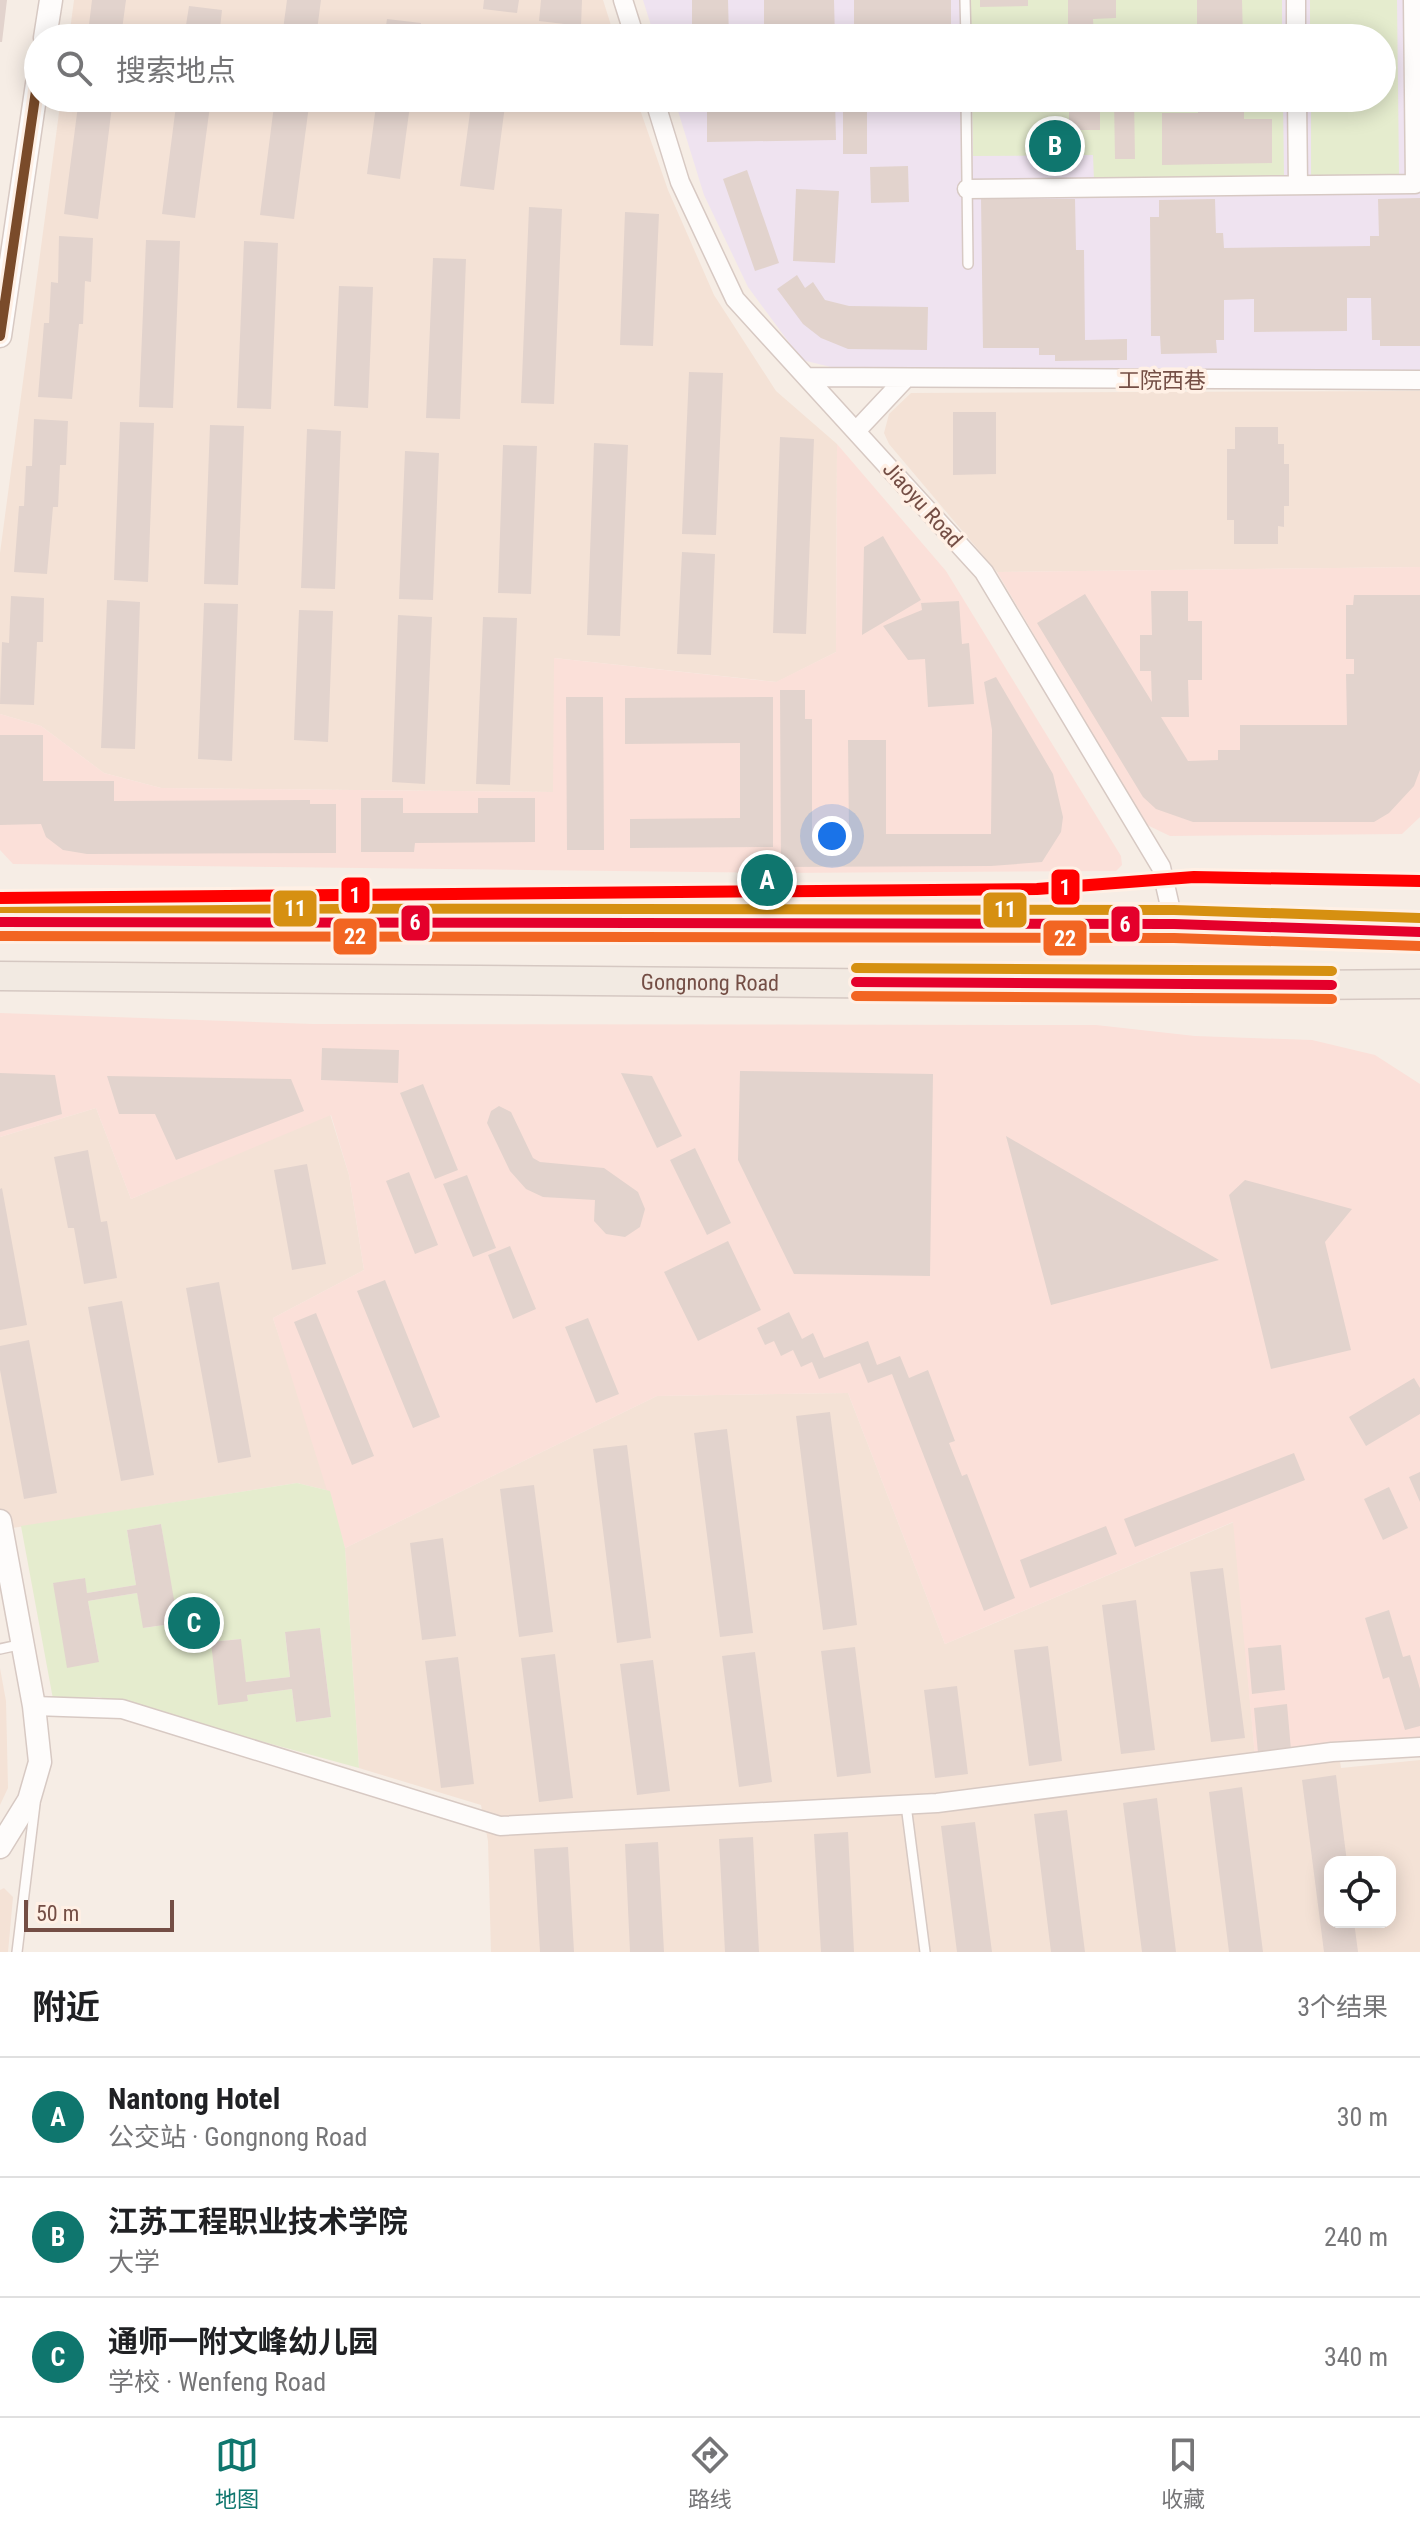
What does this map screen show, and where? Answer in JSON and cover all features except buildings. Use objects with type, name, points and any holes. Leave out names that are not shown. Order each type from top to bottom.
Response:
[{"type":"main road","points":[[0,922],[1174,924],[1420,932]]},
{"type":"main road","name":"Gongnong Road","points":[[0,976],[1171,986],[1420,984]]},
{"type":"street","points":[[47,24],[51,0]]},
{"type":"street","points":[[623,0],[631,24]]},
{"type":"street","points":[[1296,0],[1296,24]]},
{"type":"street","points":[[967,189],[1415,184],[1417,58],[1413,0]]},
{"type":"street","points":[[0,336],[33,112]]},
{"type":"street","name":"Jiaoyu Road","points":[[658,112],[680,182],[735,299],[984,572],[1161,867],[1174,924]]},
{"type":"street","points":[[1297,112],[1298,185]]},
{"type":"street","name":"工院西巷","points":[[808,377],[904,380],[1420,380]]},
{"type":"street","points":[[857,430],[904,380]]},
{"type":"street","points":[[0,1521],[34,1706],[40,1762],[29,1800],[0,1847]]},
{"type":"street","points":[[34,1706],[122,1709],[500,1826],[906,1804],[1332,1752],[1420,1747]]},
{"type":"lane","points":[[965,0],[966,24]]},
{"type":"lane","points":[[966,112],[968,264]]},
{"type":"lane","points":[[0,1649],[23,1644]]},
{"type":"lane","points":[[17,1952],[40,1762]]},
{"type":"lane","points":[[906,1804],[925,1952]]},
{"type":"shaded area","points":[[74,0],[603,0],[611,24],[71,24]]},
{"type":"shaded area","points":[[643,0],[1420,0],[1420,372],[835,368],[802,360],[748,287],[704,195],[678,112],[1396,112],[1396,24],[651,24]]},
{"type":"shaded area","points":[[59,112],[641,112],[668,190],[714,295],[776,391],[837,444],[836,652],[777,682],[554,658],[554,792],[161,788],[104,773],[41,726],[0,714],[0,553]]},
{"type":"shaded area","points":[[1420,391],[1420,567],[997,572],[889,444],[884,433],[889,414],[911,393]]},
{"type":"shaded area","points":[[837,444],[946,571],[1121,856],[1122,865],[1116,871],[776,873],[13,864],[0,850],[0,714],[41,726],[104,773],[161,788],[553,792],[554,658],[776,682],[836,652]]},
{"type":"shaded area","points":[[1420,567],[1420,817],[1402,834],[1170,836],[1145,824],[997,572]]},
{"type":"shaded area","points":[[0,1013],[313,1024],[1096,1025],[1195,1036],[1312,1040],[1375,1055],[1420,1084],[1420,1740],[1255,1757],[1233,1522],[945,1644],[848,1393],[657,1396],[345,1548],[273,1318],[364,1270],[349,1175],[331,1115],[131,1199],[96,1108],[0,1137]]},
{"type":"shaded area","points":[[96,1108],[131,1199],[330,1114],[349,1175],[364,1270],[273,1318],[330,1491],[297,1483],[0,1530],[0,1137]]},
{"type":"shaded area","points":[[848,1393],[945,1644],[1234,1522],[1255,1756],[1338,1748],[1341,1768],[1420,1760],[1420,1952],[491,1952],[488,1841],[481,1805],[359,1768],[345,1548],[657,1396]]},
{"type":"shaded area","points":[[0,1668],[6,1701],[8,1788],[0,1805]]},
{"type":"shaded area","points":[[4,1888],[13,1897],[8,1952],[0,1952],[0,1890]]},
{"type":"green space","points":[[971,0],[1282,0],[1282,24],[971,24]]},
{"type":"green space","points":[[1310,0],[1397,0],[1399,176],[1311,177],[1311,112],[1396,112],[1396,24],[1310,24]]},
{"type":"green space","points":[[972,112],[1283,112],[1284,177],[1094,180],[1093,155],[973,156]]},
{"type":"green space","points":[[297,1483],[330,1491],[345,1548],[359,1768],[99,1697],[53,1699],[21,1526]],"holes":[[[161,1524],[177,1623],[144,1628],[137,1593],[88,1601],[99,1662],[53,1584],[84,1578],[87,1593],[136,1585],[127,1530]],[[320,1628],[331,1717],[296,1722],[292,1689],[247,1695],[248,1701],[211,1642],[240,1639],[246,1682],[290,1677],[285,1633]]]},
{"type":"transit line","points":[[0,336],[33,112]]},
{"type":"transit line","name":"1","points":[[0,898],[1037,889],[1194,877],[1420,881]]},
{"type":"transit line","name":"11","points":[[0,908],[1174,910],[1420,918]]},
{"type":"transit line","name":"6","points":[[0,922],[1174,924],[1420,932]]},
{"type":"transit line","name":"22","points":[[0,936],[1174,938],[1420,946]]},
{"type":"transit line","name":"11","points":[[856,968],[1332,971]]},
{"type":"transit line","name":"6","points":[[856,982],[1332,985]]},
{"type":"transit line","name":"22","points":[[856,996],[1332,999]]},
{"type":"place","name":"江苏工程职业技术学院","points":[[1055,146]]},
{"type":"place","name":"Nantong Hotel","points":[[767,880]]},
{"type":"place","name":"通师一附文峰幼儿园","points":[[194,1623]]}]
